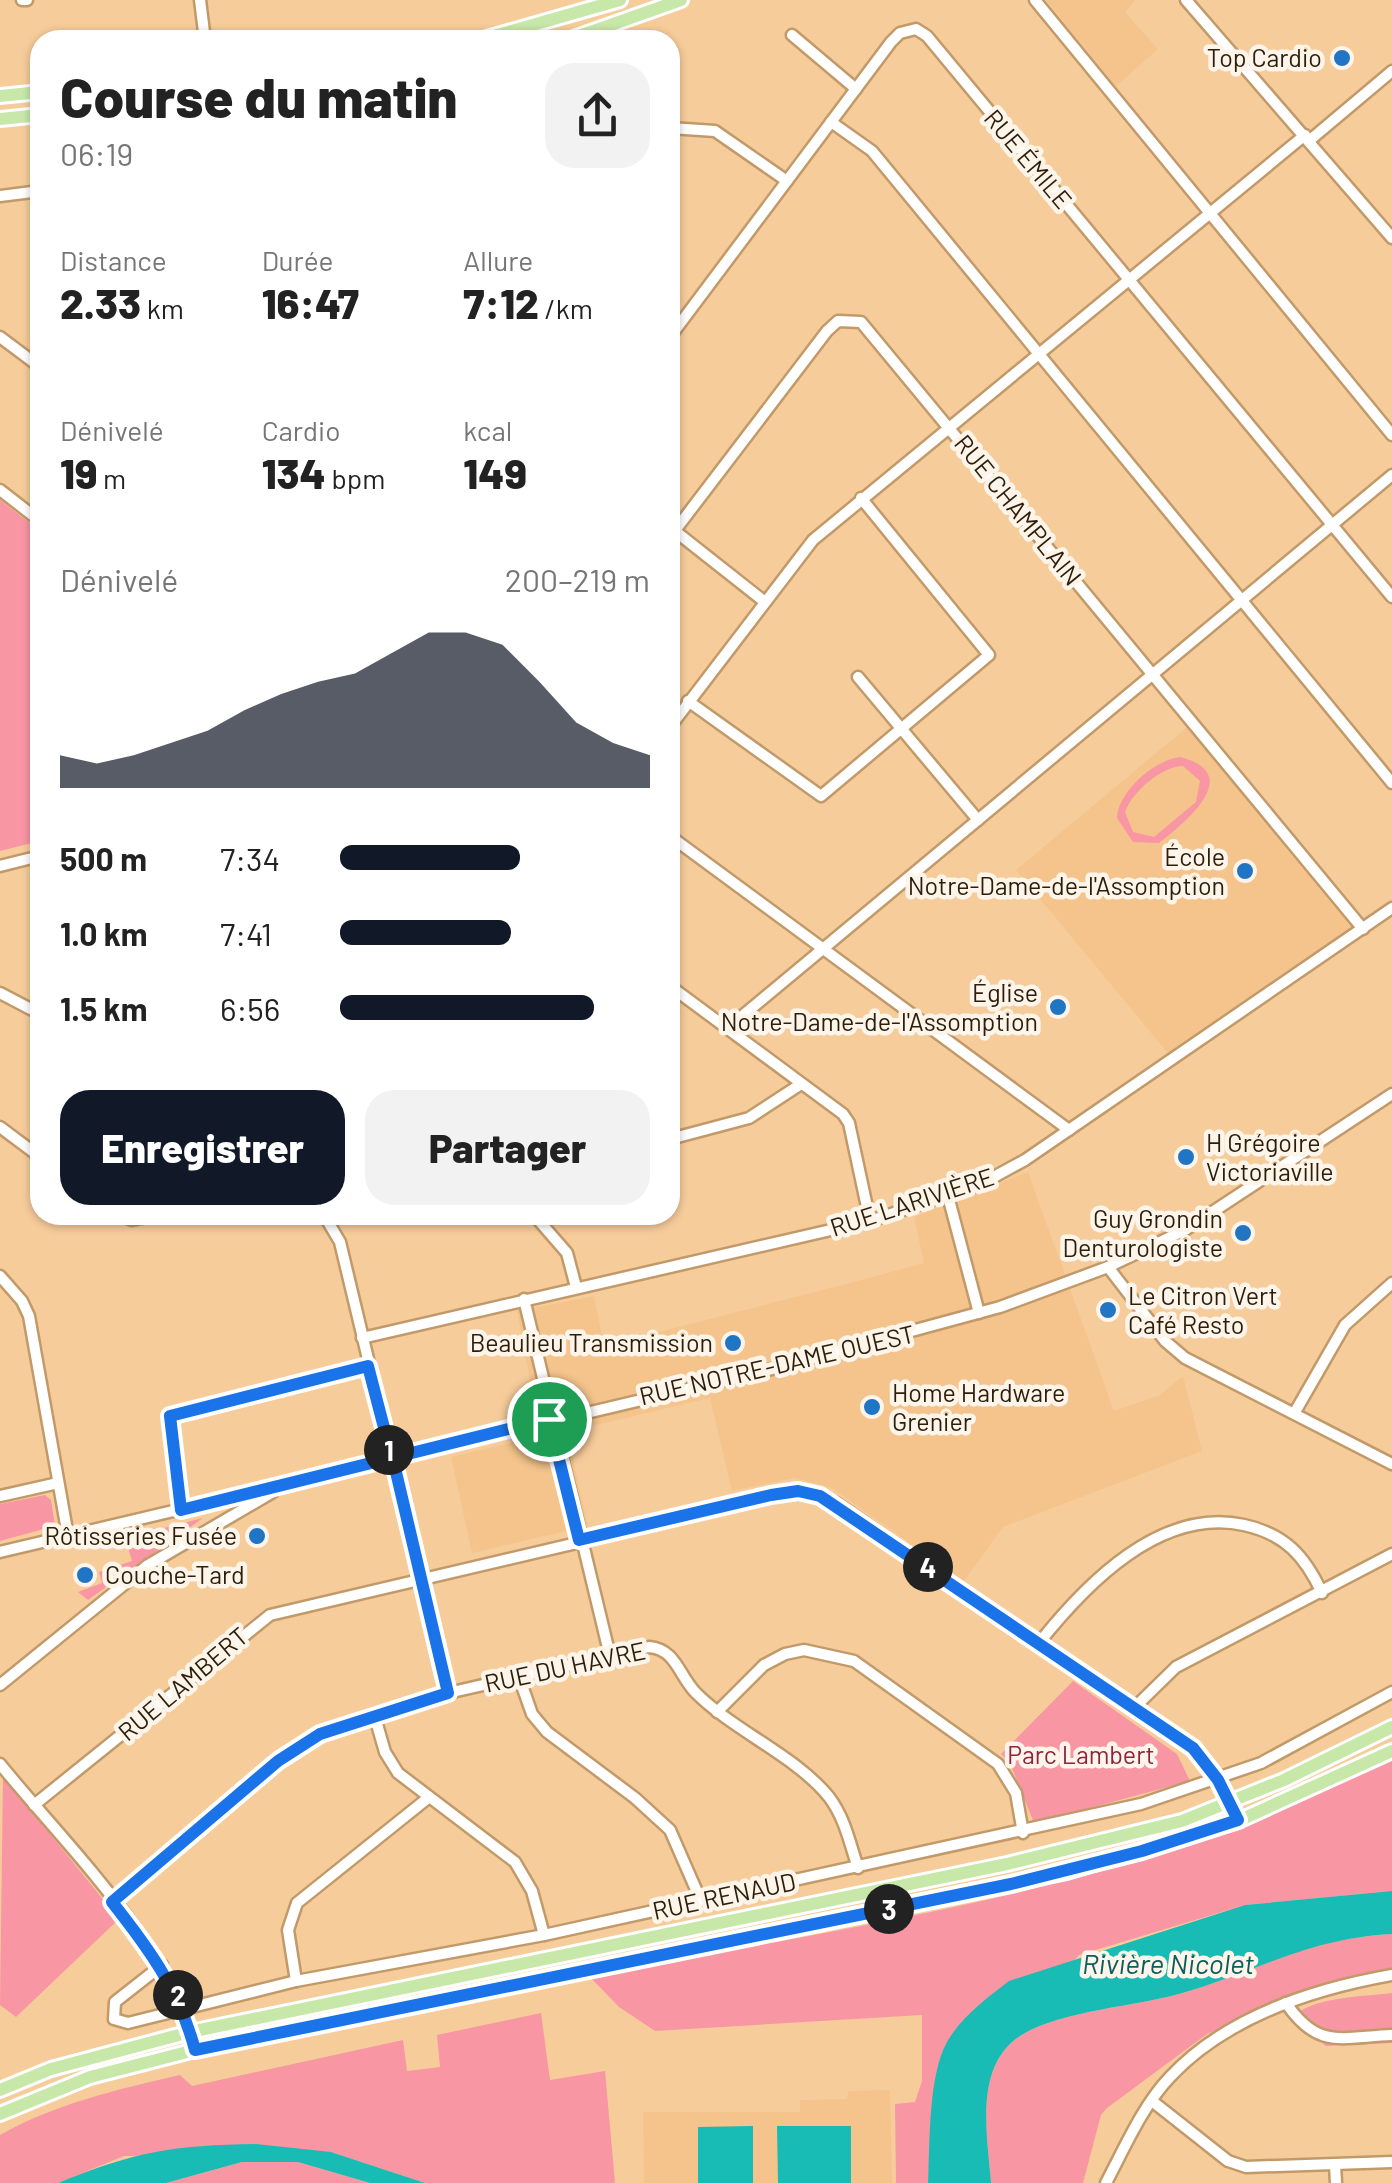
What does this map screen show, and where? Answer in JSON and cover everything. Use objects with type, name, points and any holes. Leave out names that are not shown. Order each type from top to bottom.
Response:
[{"type":"main road","points":[[515,30],[620,0]]},
{"type":"main road","points":[[596,30],[681,0]]},
{"type":"main road","points":[[0,96],[30,93]]},
{"type":"main road","points":[[0,119],[30,116]]},
{"type":"main road","points":[[0,2090],[51,2068],[190,2032],[1022,1860],[1182,1821],[1230,1804],[1392,1727]]},
{"type":"main road","points":[[0,2114],[90,2077],[195,2050],[1011,1884],[1142,1851],[1238,1820],[1392,1751]]},
{"type":"street","points":[[200,0],[204,30]]},
{"type":"street","points":[[1036,0],[1392,435]]},
{"type":"street","points":[[1186,0],[1392,238]]},
{"type":"street","name":"RUE ÉMILE","points":[[680,323],[900,32],[916,29],[927,36],[1392,597]]},
{"type":"street","points":[[792,35],[856,89]]},
{"type":"street","points":[[680,713],[813,540],[1128,280],[1392,71]]},
{"type":"street","points":[[831,122],[872,151],[1392,783]]},
{"type":"street","points":[[680,128],[702,127],[724,135],[787,181]]},
{"type":"street","points":[[0,196],[30,192]]},
{"type":"street","name":"RUE CHAMPLAIN","points":[[680,524],[838,321],[852,319],[867,326],[1363,929]]},
{"type":"street","points":[[0,338],[30,360]]},
{"type":"street","points":[[729,1027],[1392,475]]},
{"type":"street","points":[[0,490],[30,513]]},
{"type":"street","points":[[688,701],[821,796],[989,655],[861,498]]},
{"type":"street","points":[[680,540],[765,602]]},
{"type":"street","points":[[858,677],[978,820]]},
{"type":"street","points":[[680,843],[1069,1130]]},
{"type":"street","points":[[0,866],[30,858]]},
{"type":"street","name":"RUE LARIVIÈRE","points":[[362,1338],[870,1221],[948,1196],[1007,1171],[1392,908]]},
{"type":"street","points":[[0,993],[30,1009]]},
{"type":"street","points":[[680,993],[849,1123],[870,1221]]},
{"type":"street","points":[[680,1136],[750,1118],[801,1084]]},
{"type":"street","name":"RUE NOTRE-DAME OUEST","points":[[0,1552],[768,1370],[978,1314],[1108,1267],[1214,1213],[1392,1094]]},
{"type":"street","points":[[2,1132],[30,1150]]},
{"type":"street","points":[[948,1196],[978,1314]]},
{"type":"street","points":[[330,1225],[340,1242],[448,1693]]},
{"type":"street","points":[[543,1225],[567,1253],[576,1287]]},
{"type":"street","points":[[1108,1267],[1165,1340],[1185,1358],[1392,1464]]},
{"type":"street","points":[[0,1276],[22,1301],[29,1316],[68,1536]]},
{"type":"street","points":[[1295,1412],[1340,1331],[1392,1284]]},
{"type":"street","points":[[524,1299],[549,1419],[610,1656]]},
{"type":"street","points":[[181,1510],[170,1416],[368,1366]]},
{"type":"street","points":[[0,1496],[58,1483]]},
{"type":"street","points":[[0,1685],[148,1565],[197,1532],[287,1484]]},
{"type":"street","name":"RUE LAMBERT","points":[[34,1805],[270,1615],[762,1497],[808,1492],[836,1504],[1193,1748],[1218,1780],[1238,1820]]},
{"type":"street","points":[[1039,1643],[1100,1575],[1165,1535],[1200,1523],[1229,1522],[1276,1534],[1311,1568],[1322,1593]]},
{"type":"street","points":[[1134,1708],[1176,1667],[1392,1554]]},
{"type":"street","name":"RUE DU HAVRE","points":[[112,1902],[278,1761],[320,1734],[448,1693],[659,1648],[672,1656],[692,1690],[716,1712],[824,1791],[841,1815],[858,1868]]},
{"type":"street","points":[[716,1712],[764,1666],[785,1654],[804,1650],[854,1662],[998,1764],[1016,1793],[1023,1833]]},
{"type":"street","points":[[519,1677],[532,1714],[547,1732],[635,1798],[670,1830],[701,1901]]},
{"type":"street","name":"RUE RENAUD","points":[[162,1965],[115,2002],[114,2020],[128,2023],[296,1981],[544,1935],[1023,1833],[1218,1780],[1296,1747],[1392,1692]]},
{"type":"street","points":[[374,1714],[390,1762],[428,1798],[515,1862],[532,1891],[544,1935]]},
{"type":"street","points":[[0,1764],[162,1965],[184,2008],[195,2050]]},
{"type":"street","points":[[296,1981],[288,1930],[297,1903],[428,1798]]},
{"type":"street","points":[[1106,2183],[1168,2078],[1209,2044],[1286,2003],[1392,1975]]},
{"type":"street","points":[[1286,2003],[1306,2030],[1319,2035],[1392,2035]]},
{"type":"street","points":[[1152,2102],[1228,2160],[1246,2167],[1392,2162]]},
{"type":"street","points":[[1335,2165],[1336,2183]]},
{"type":"shaded area","points":[[1046,0],[1135,0],[1125,12],[1158,49],[1116,86]]},
{"type":"shaded area","points":[[1192,723],[1363,929],[1172,1058],[1016,870]]},
{"type":"shaded area","points":[[1028,1172],[1114,1411],[1160,1395],[1183,1376],[1202,1451],[1003,1527],[964,1581],[830,1487],[794,1478],[732,1491],[710,1398],[567,1432],[588,1526],[472,1553],[451,1457],[541,1436],[517,1311],[594,1296],[604,1346],[866,1279],[924,1263],[914,1217]]},
{"type":"shaded area","points":[[890,2090],[892,2183],[644,2183],[643,2112],[800,2112],[800,2100],[847,2099],[848,2091]]},
{"type":"green space","points":[[0,500],[30,523],[30,844],[0,851]]},
{"type":"green space","points":[[1180,757],[1199,765],[1208,775],[1204,799],[1159,843],[1133,842],[1117,818],[1119,808],[1139,779]],"holes":[[[1183,766],[1200,781],[1196,802],[1154,837],[1133,832],[1125,812],[1149,782],[1166,770]]]},
{"type":"green space","points":[[45,1495],[51,1500],[55,1526],[0,1541],[0,1504]]},
{"type":"green space","points":[[203,1518],[88,1600],[78,1592],[102,1583],[99,1572],[132,1561],[125,1538]]},
{"type":"green space","name":"Parc Lambert","points":[[1073,1681],[1177,1754],[1190,1781],[1034,1823],[1010,1763],[1001,1754]]},
{"type":"green space","points":[[1392,1756],[1392,1891],[1245,1905],[1079,1955],[932,2113],[928,2183],[896,2183],[895,2104],[915,2102],[922,2081],[922,2015],[655,2031],[619,2007],[590,1977],[898,1919],[1103,1871],[1299,1802]]},
{"type":"green space","points":[[3,1776],[119,1919],[16,2017],[0,2005]]},
{"type":"green space","points":[[1392,1934],[1392,1970],[1317,1986],[1207,2034],[1107,2108],[1101,2115],[1083,2183],[991,2183],[986,2110],[992,2073],[1011,2043],[1026,2033],[1067,2017],[1179,1994],[1307,1949]]},
{"type":"green space","points":[[1392,1993],[1392,2043],[1326,2046],[1295,2020],[1294,2015],[1316,2004]]},
{"type":"green space","points":[[541,2013],[550,2080],[605,2071],[615,2183],[425,2183],[331,2152],[124,2156],[58,2183],[0,2183],[0,2135],[87,2099],[180,2075],[192,2086],[403,2040],[407,2071],[440,2067],[437,2035]]},
{"type":"green space","points":[[242,2162],[298,2162],[370,2183],[166,2183]]},
{"type":"water","name":"Rivière Nicolet","points":[[1392,1891],[1392,1934],[1307,1949],[1206,1986],[1067,2017],[1026,2033],[1011,2043],[992,2073],[986,2110],[991,2183],[928,2183],[931,2111],[941,2056],[960,2024],[1009,1981],[1245,1905]]},
{"type":"water","points":[[753,2126],[753,2183],[698,2183],[698,2127]]},
{"type":"water","points":[[777,2126],[851,2126],[851,2183],[778,2183]]},
{"type":"water","points":[[256,2144],[331,2152],[425,2183],[370,2183],[298,2162],[242,2162],[166,2183],[58,2183],[154,2152]]},
{"type":"place","name":"Top Cardio","points":[[1342,58]]},
{"type":"place","name":"École Notre-Dame-de-l'Assomption","points":[[1245,871]]},
{"type":"place","name":"Église Notre-Dame-de-l'Assomption","points":[[1058,1007]]},
{"type":"place","name":"H Grégoire Victoriaville","points":[[1186,1157]]},
{"type":"place","name":"Guy Grondin Denturologiste","points":[[1243,1233]]},
{"type":"place","name":"Le Citron Vert Café Resto","points":[[1108,1310]]},
{"type":"place","name":"Beaulieu Transmission","points":[[733,1343]]},
{"type":"place","name":"Home Hardware Grenier","points":[[872,1407]]},
{"type":"place","name":"Rôtisseries Fusée","points":[[257,1536]]},
{"type":"place","name":"Couche-Tard","points":[[85,1575]]},
{"type":"route","points":[[549,1419],[392,1459],[181,1510],[168,1427],[170,1416],[178,1410],[368,1366],[388,1445],[392,1459],[396,1472],[448,1693],[346,1722],[320,1734],[278,1761],[216,1811],[112,1902],[162,1965],[184,2008],[195,2050],[1067,1872],[1238,1820],[1218,1780],[1193,1748],[820,1496],[798,1491],[771,1495],[579,1540],[549,1419]]}]
